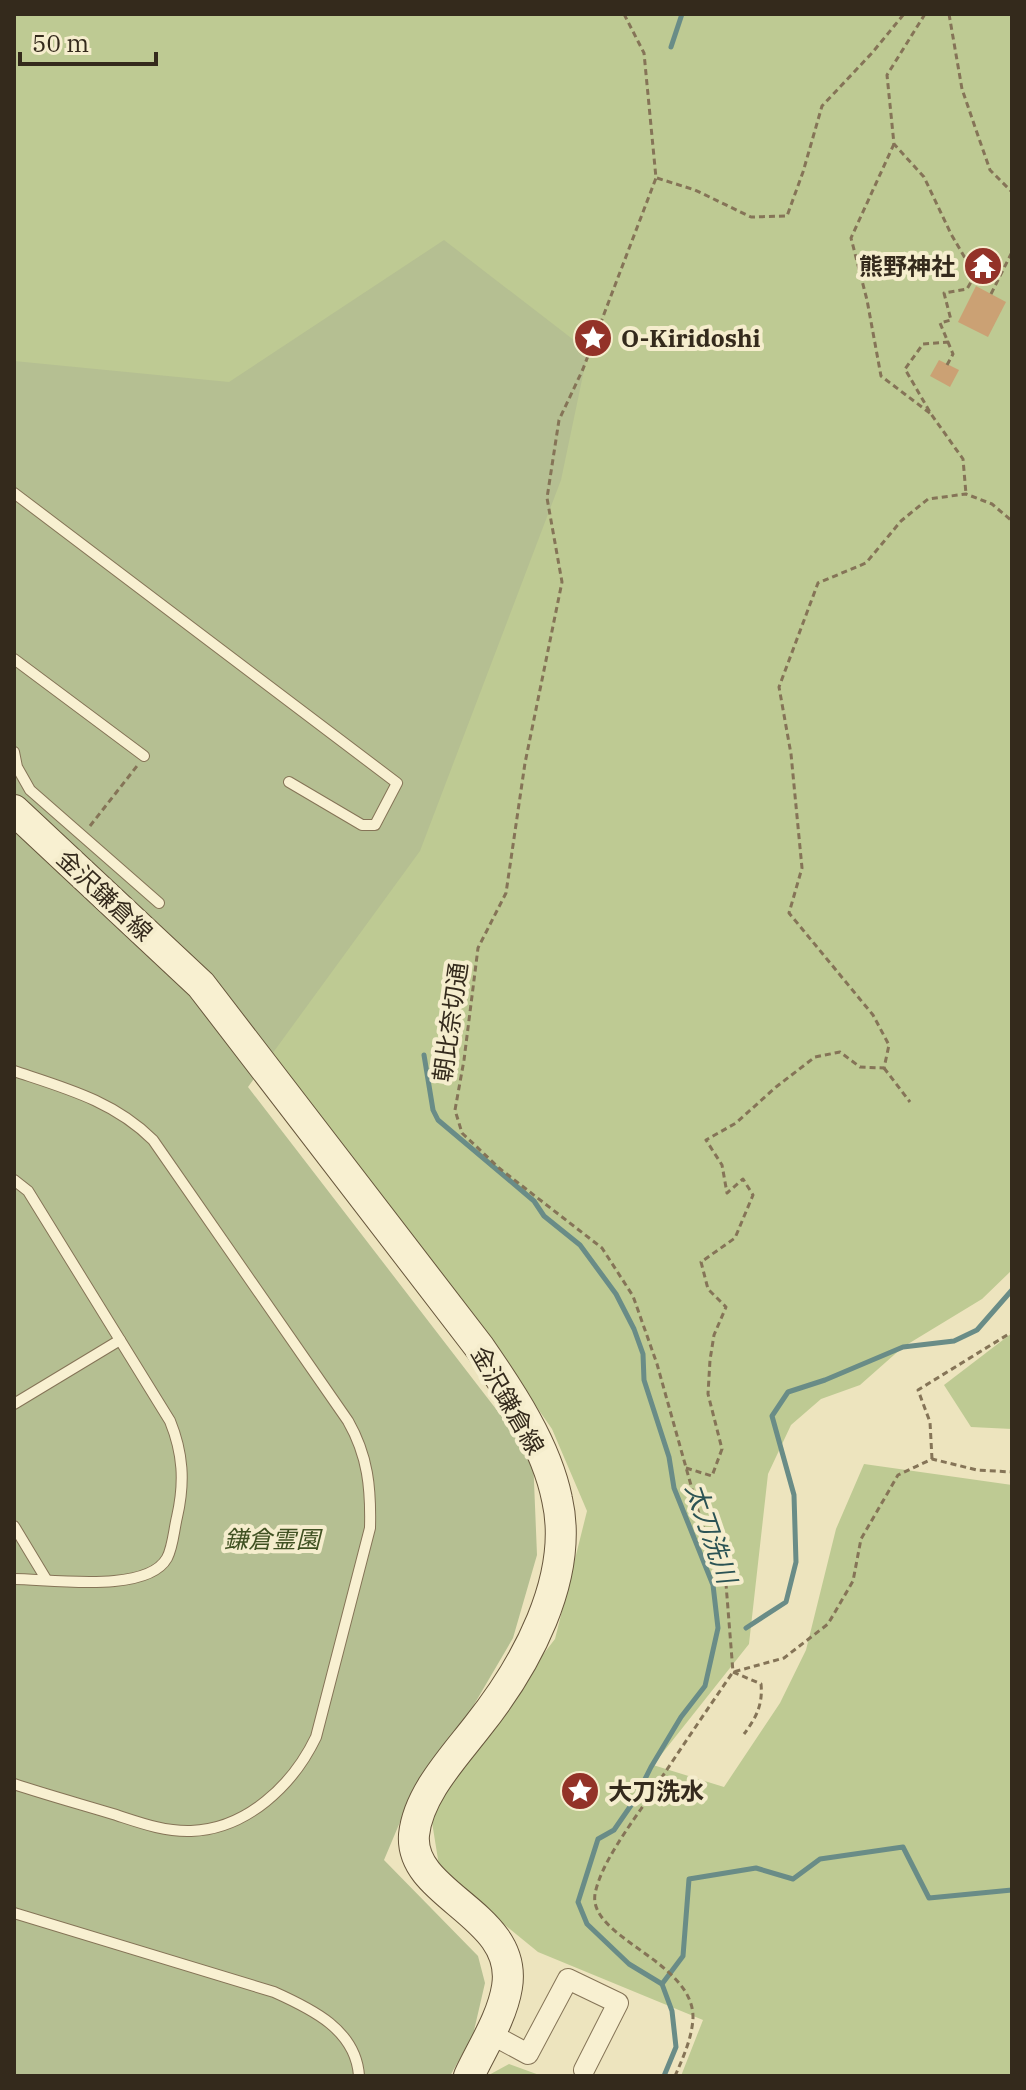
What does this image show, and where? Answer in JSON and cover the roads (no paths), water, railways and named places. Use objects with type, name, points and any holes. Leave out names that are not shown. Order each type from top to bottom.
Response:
[{"type":"main road","name":"金沢鎌倉線","points":[[14,810],[201,985],[480,1348],[537,1443],[548,1469],[558,1500],[560,1532],[552,1594],[516,1671],[433,1787],[420,1809],[414,1832],[413,1846],[425,1871],[495,1936],[505,1954],[508,1986],[503,2006],[469,2076]]},
{"type":"street","points":[[489,2033],[528,2054],[568,1979],[618,2003],[584,2070]]},
{"type":"lane","points":[[14,493],[397,783],[375,825],[362,825],[289,782]]},
{"type":"lane","points":[[14,659],[144,756]]},
{"type":"lane","points":[[14,752],[17,767],[30,790],[159,903]]},
{"type":"lane","points":[[14,1071],[98,1100],[137,1125],[153,1140],[348,1421],[366,1461],[371,1503],[370,1528],[316,1737],[306,1759],[272,1796],[233,1821],[191,1831],[147,1824],[14,1784]]},
{"type":"lane","points":[[14,1180],[28,1191],[170,1421],[179,1444],[183,1471],[178,1512],[166,1560],[144,1576],[113,1583],[14,1579]]},
{"type":"lane","points":[[14,1404],[120,1340]]},
{"type":"lane","points":[[14,1526],[46,1579]]},
{"type":"lane","points":[[14,1913],[274,1992],[314,2010],[345,2036],[359,2076]]},
{"type":"waterway","points":[[671,47],[682,14]]},
{"type":"waterway","name":"太刀洗川","points":[[424,1055],[433,1110],[438,1120],[534,1201],[544,1216],[580,1245],[616,1294],[643,1354],[644,1380],[669,1457],[674,1488],[713,1585],[718,1628],[705,1686],[681,1717],[634,1801],[614,1830],[598,1839],[578,1902],[587,1924],[629,1964],[662,1984],[672,2011],[676,2047],[664,2076]]},
{"type":"waterway","points":[[746,1628],[786,1602],[796,1562],[794,1495],[772,1416],[788,1392],[903,1347],[954,1341],[977,1330],[1012,1290]]},
{"type":"waterway","points":[[662,1984],[683,1956],[689,1879],[756,1868],[793,1879],[820,1859],[903,1847],[929,1898],[1012,1890]]},
{"type":"place","name":"熊野神社","points":[[983,266]]},
{"type":"place","name":"O-Kiridoshi","points":[[593,338]]},
{"type":"place","name":"大刀洗水","points":[[580,1791]]},
{"type":"park label","name":"鎌倉霊園","points":[[272,1539]]}]
